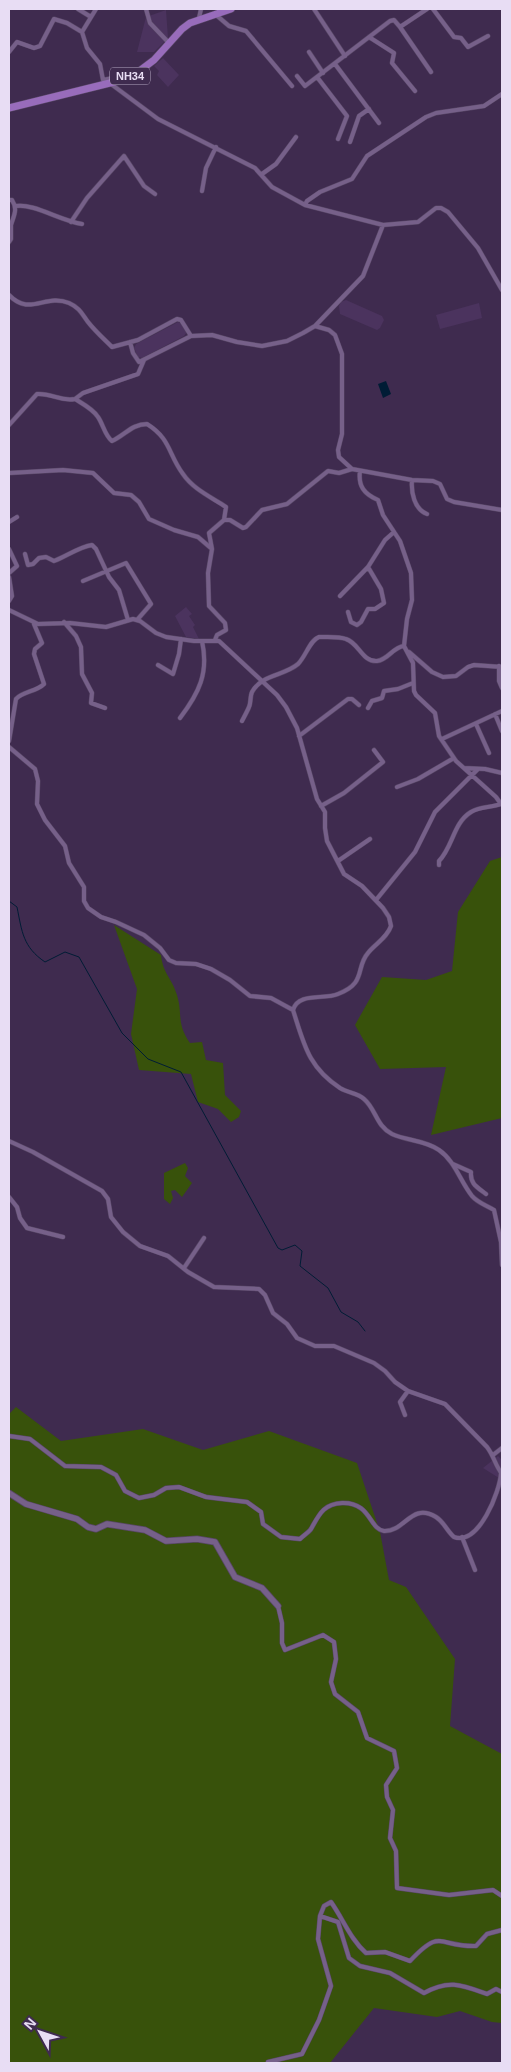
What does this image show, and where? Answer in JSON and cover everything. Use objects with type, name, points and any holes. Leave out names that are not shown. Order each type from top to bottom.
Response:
[{"type":"highway","name":"NH34","points":[[9,108],[114,83],[149,64],[182,29],[199,18],[232,9]]},
{"type":"main road","points":[[9,1493],[26,1504],[77,1519],[88,1527],[96,1529],[107,1524],[145,1530],[166,1541],[197,1539],[215,1542],[235,1577],[262,1588],[278,1606]]},
{"type":"street","points":[[78,9],[91,17]]},
{"type":"street","points":[[82,32],[96,9]]},
{"type":"street","points":[[146,9],[150,23],[169,43]]},
{"type":"street","points":[[199,18],[201,9]]},
{"type":"street","points":[[314,9],[345,56]]},
{"type":"street","points":[[400,27],[427,9]]},
{"type":"street","points":[[433,9],[454,37],[461,38],[468,47],[488,36]]},
{"type":"street","points":[[215,14],[229,26],[246,31],[292,86]]},
{"type":"street","points":[[9,52],[17,42],[34,48],[40,46],[54,19],[67,23],[82,32],[87,48],[100,64],[103,80],[116,78],[114,83],[158,119],[255,168],[272,187],[305,205],[383,225],[418,222],[436,208],[441,208],[448,212],[478,248],[502,290]]},
{"type":"street","points":[[297,76],[305,86],[390,21],[394,20],[431,72]]},
{"type":"street","points":[[369,37],[394,53],[392,63],[415,91]]},
{"type":"street","points":[[309,52],[323,73]]},
{"type":"street","points":[[335,64],[379,123]]},
{"type":"street","points":[[317,76],[347,116],[338,139]]},
{"type":"street","points":[[305,205],[307,201],[320,192],[352,179],[367,156],[426,117],[436,113],[484,106],[502,94]]},
{"type":"street","points":[[350,142],[359,116],[369,109]]},
{"type":"street","points":[[262,174],[276,164],[296,137]]},
{"type":"street","points":[[202,191],[206,168],[216,147]]},
{"type":"street","points":[[72,222],[87,198],[124,156],[144,186],[155,194]]},
{"type":"street","points":[[9,200],[12,200],[16,206],[16,212],[10,223],[11,239],[9,242]]},
{"type":"street","points":[[16,206],[25,205],[41,212],[82,224]]},
{"type":"street","points":[[130,342],[139,362],[191,336],[212,335],[262,346],[286,340],[315,326],[363,276],[383,225]]},
{"type":"street","points":[[9,295],[14,301],[24,305],[34,306],[44,301],[57,299],[80,309],[88,322],[112,347],[130,342],[177,319],[181,320],[191,336]]},
{"type":"street","points":[[315,326],[329,330],[335,335],[342,354],[342,434],[338,450],[339,457],[352,469],[412,480],[432,480],[439,484],[448,499],[454,502],[502,510]]},
{"type":"street","points":[[9,425],[37,394],[46,394],[65,401],[75,399],[83,394],[138,374],[144,360]]},
{"type":"street","points":[[75,399],[96,414],[104,426],[107,438],[112,441],[137,424],[147,424],[155,429],[166,441],[182,474],[192,485],[226,507],[224,520],[209,533],[212,549],[208,573],[209,606],[225,623],[226,630],[217,635],[215,640]]},
{"type":"street","points":[[224,520],[230,520],[243,528],[246,527],[262,510],[288,504],[328,471],[339,473],[352,469]]},
{"type":"street","points":[[9,472],[63,470],[93,473],[114,493],[131,495],[139,502],[149,519],[174,530],[198,537],[212,549]]},
{"type":"street","points":[[360,471],[359,483],[369,497],[378,500],[383,515],[400,542],[411,573],[412,600],[407,619],[404,646],[415,671],[413,683],[416,695],[435,714],[442,739],[454,758],[496,797],[501,804],[481,807],[469,813],[458,826],[445,855],[439,861],[440,865]]},
{"type":"street","points":[[412,480],[415,501],[421,512],[427,514]]},
{"type":"street","points":[[9,522],[17,517]]},
{"type":"street","points":[[340,596],[368,567],[385,540],[394,532]]},
{"type":"street","points":[[25,554],[28,565],[33,564],[39,558],[54,561],[70,555],[84,546],[92,545],[119,590],[128,620]]},
{"type":"street","points":[[9,549],[17,566],[9,573]]},
{"type":"street","points":[[83,581],[124,562],[128,565],[151,604],[137,620]]},
{"type":"street","points":[[348,612],[351,622],[357,625],[361,622],[368,609],[375,609],[384,603],[380,589],[368,567]]},
{"type":"street","points":[[9,577],[12,596],[9,601]]},
{"type":"street","points":[[9,610],[34,624],[64,622],[106,627],[128,620],[137,620],[161,635],[202,642],[215,640],[225,645],[286,707],[294,721],[315,794],[326,815],[327,841],[344,874],[358,882],[376,900],[387,913],[391,926],[385,936],[366,955],[357,981],[337,995],[300,1001],[293,1010]]},
{"type":"street","points":[[64,622],[76,636],[82,647],[82,674],[92,693],[91,703],[105,708]]},
{"type":"street","points":[[9,741],[16,699],[20,695],[40,688],[44,684],[34,654],[42,643],[34,624]]},
{"type":"street","points":[[242,721],[249,706],[252,692],[261,681],[267,677],[286,672],[297,664],[307,653],[313,641],[319,637],[347,639],[369,659],[375,661],[382,660],[400,646],[404,646]]},
{"type":"street","points":[[158,665],[173,674],[181,639]]},
{"type":"street","points":[[180,718],[195,699],[204,673],[205,654],[202,642]]},
{"type":"street","points":[[408,652],[432,672],[443,677],[456,676],[470,666],[501,666],[499,681],[502,688]]},
{"type":"street","points":[[368,708],[372,701],[382,698],[383,691],[398,689],[413,683]]},
{"type":"street","points":[[299,736],[348,699],[352,699],[359,705]]},
{"type":"street","points":[[442,739],[502,711]]},
{"type":"street","points":[[495,714],[502,731]]},
{"type":"street","points":[[476,724],[489,753]]},
{"type":"street","points":[[9,747],[35,769],[38,781],[37,804],[44,820],[66,846],[69,863],[84,886],[84,901],[88,908],[101,917],[144,935],[160,948],[169,960],[204,966],[230,980],[250,996],[271,998],[293,1010],[303,1045],[313,1064],[320,1072],[342,1089],[365,1100],[380,1125],[388,1132],[438,1149],[451,1163],[471,1195],[479,1203],[491,1208],[496,1214],[501,1242],[502,1265]]},
{"type":"street","points":[[321,806],[344,794],[383,762],[374,750]]},
{"type":"street","points":[[397,787],[418,779],[454,758]]},
{"type":"street","points":[[464,768],[502,773]]},
{"type":"street","points":[[376,900],[415,852],[435,812],[478,769]]},
{"type":"street","points":[[338,861],[370,839]]},
{"type":"street","points":[[9,1141],[102,1191],[108,1198],[111,1217],[123,1232],[140,1246],[168,1256],[214,1287],[259,1289],[266,1295],[273,1313],[287,1324],[297,1338],[315,1346],[334,1346],[364,1358],[381,1368],[395,1382],[408,1391],[445,1404],[484,1443],[493,1455],[493,1462],[502,1473],[493,1502],[484,1521],[479,1527],[462,1537],[454,1536],[448,1532],[441,1521],[435,1516],[423,1513],[413,1516],[398,1527],[386,1531],[379,1530],[369,1515],[361,1508],[341,1503],[330,1506],[322,1511],[315,1520],[311,1530],[300,1539],[281,1537],[263,1524],[261,1512],[247,1502],[206,1498],[179,1487],[166,1488],[154,1495],[140,1498],[125,1491],[116,1475],[101,1467],[65,1466],[30,1440],[9,1436]]},
{"type":"street","points":[[451,1163],[471,1172],[470,1179],[473,1184],[486,1194]]},
{"type":"street","points":[[9,1198],[17,1207],[20,1218],[27,1228],[63,1237]]},
{"type":"street","points":[[184,1268],[204,1238]]},
{"type":"street","points":[[406,1416],[400,1402],[408,1391]]},
{"type":"street","points":[[493,1455],[502,1448]]},
{"type":"street","points":[[462,1537],[475,1570]]},
{"type":"street","points":[[278,1606],[282,1623],[282,1642],[285,1650],[323,1635],[334,1642],[336,1659],[331,1682],[335,1694],[358,1712],[366,1738],[394,1751],[396,1768],[386,1785],[387,1797],[393,1810],[390,1838],[396,1852],[397,1888],[449,1895],[493,1890],[502,1896]]},
{"type":"street","points":[[268,2062],[302,2054],[319,2020],[331,1986],[318,1939],[320,1916],[324,1906],[331,1902],[358,1945],[366,1952],[385,1952],[410,1961],[425,1945],[437,1939],[464,1946],[476,1946],[487,1934],[502,1930]]},
{"type":"street","points":[[320,1916],[338,1922],[349,1958],[360,1966],[390,1973],[424,1993],[438,1985],[462,1985],[487,1994],[496,1989],[502,1992]]},
{"type":"shaded area","points":[[166,10],[168,38],[154,52],[137,52],[146,17]]},
{"type":"shaded area","points":[[163,58],[179,75],[168,87],[157,75],[159,71],[154,66]]},
{"type":"shaded area","points":[[346,300],[382,316],[384,320],[380,328],[377,330],[340,314],[339,306],[341,302]]},
{"type":"shaded area","points":[[479,303],[482,318],[440,329],[436,315]]},
{"type":"shaded area","points":[[178,322],[182,324],[187,332],[184,336],[142,358],[138,357],[134,348],[136,344]]},
{"type":"shaded area","points":[[186,607],[192,614],[189,616],[195,625],[193,627],[199,639],[186,637],[175,616]]},
{"type":"shaded area","points":[[498,1456],[502,1460],[502,1475],[499,1478],[483,1468]]},
{"type":"green space","points":[[502,857],[502,1118],[431,1135],[446,1067],[380,1069],[355,1025],[382,977],[426,980],[452,971],[458,912],[490,861]]},
{"type":"green space","points":[[114,925],[161,955],[166,972],[177,995],[181,1024],[190,1043],[202,1042],[206,1060],[223,1063],[225,1095],[241,1111],[239,1117],[231,1122],[218,1109],[198,1102],[191,1074],[139,1070],[131,1034],[137,989]]},
{"type":"green space","points":[[185,1163],[188,1168],[185,1176],[192,1183],[182,1197],[175,1190],[171,1191],[173,1198],[170,1204],[164,1199],[164,1173]]},
{"type":"green space","points":[[16,1407],[61,1441],[143,1429],[203,1450],[269,1431],[357,1463],[380,1532],[389,1580],[406,1587],[455,1659],[450,1726],[502,1754],[502,2023],[492,2022],[460,2011],[437,2017],[374,2008],[330,2063],[9,2063],[9,1414]]},
{"type":"water","points":[[386,381],[391,394],[383,398],[378,384]]},
{"type":"waterway","points":[[9,901],[17,907],[20,924],[32,951],[45,962],[65,952],[79,957],[122,1033],[148,1059],[181,1072],[278,1248],[282,1250],[295,1245],[302,1251],[300,1266],[328,1288],[341,1312],[358,1322],[365,1331]]}]
